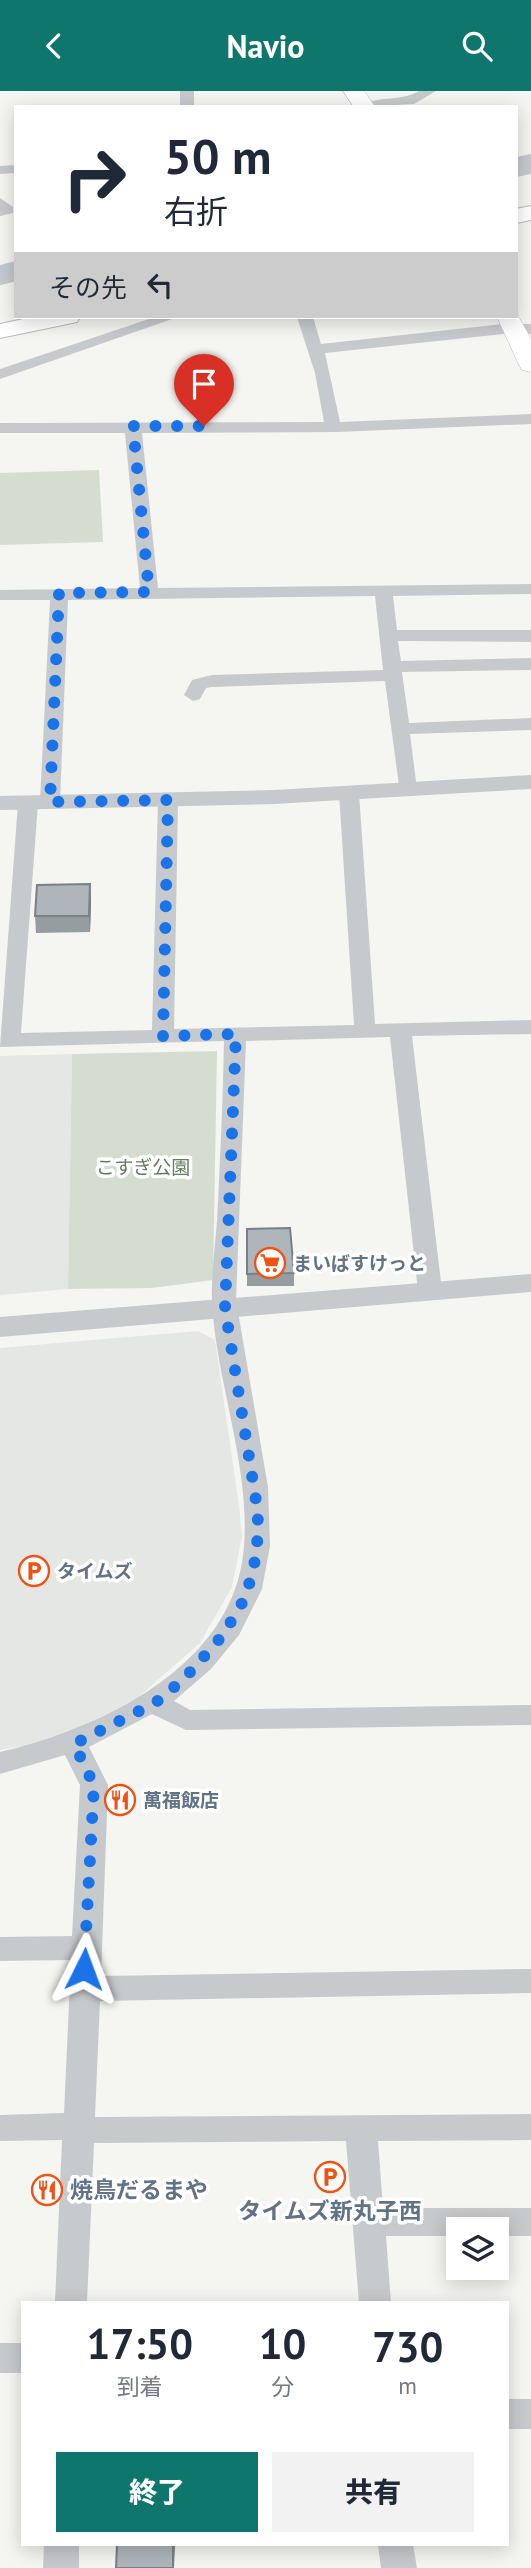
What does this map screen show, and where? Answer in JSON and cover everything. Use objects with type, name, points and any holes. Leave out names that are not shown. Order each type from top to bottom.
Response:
[{"type":"highway","points":[[0,331],[58,319]]},
{"type":"main road","points":[[353,91],[364,105]]},
{"type":"main road","points":[[519,325],[531,365]]},
{"type":"street","points":[[380,105],[414,100],[429,91]]},
{"type":"street","points":[[0,212],[8,210],[3,196]]},
{"type":"street","points":[[0,374],[164,319]]},
{"type":"street","points":[[306,319],[323,373],[333,427]]},
{"type":"street","points":[[315,349],[519,325]]},
{"type":"street","points":[[0,428],[333,427],[531,419]]},
{"type":"street","points":[[133,426],[149,592]]},
{"type":"street","points":[[383,589],[407,789]]},
{"type":"street","points":[[0,595],[531,589]]},
{"type":"street","points":[[59,593],[39,803],[5,1040],[531,1027]]},
{"type":"street","points":[[388,635],[531,636]]},
{"type":"street","points":[[193,695],[199,684],[212,681],[531,664]]},
{"type":"street","points":[[399,729],[531,724]]},
{"type":"street","points":[[0,803],[349,793],[531,782]]},
{"type":"street","points":[[349,793],[365,1031]]},
{"type":"street","points":[[163,1036],[168,800]]},
{"type":"street","points":[[400,1030],[430,1291]]},
{"type":"street","points":[[0,1763],[74,1744],[155,1703],[184,1679],[223,1635],[242,1603],[252,1576],[257,1549],[258,1513],[225,1308],[236,1034]]},
{"type":"street","points":[[0,1328],[531,1283]]},
{"type":"street","points":[[155,1703],[186,1720],[531,1715]]},
{"type":"street","points":[[71,2301],[94,1785],[74,1744]]},
{"type":"street","points":[[0,1949],[85,1948]]},
{"type":"street","points":[[83,1989],[531,1980]]},
{"type":"street","points":[[361,2127],[375,2301]]},
{"type":"street","points":[[0,2128],[531,2127]]},
{"type":"street","points":[[368,2222],[531,2221]]},
{"type":"street","points":[[0,2358],[21,2358]]},
{"type":"street","points":[[509,2414],[531,2414]]},
{"type":"street","points":[[61,2568],[62,2546]]},
{"type":"street","points":[[397,2546],[398,2568]]},
{"type":"shaded area","points":[[72,1054],[68,1289],[0,1295],[0,1056]]},
{"type":"shaded area","points":[[198,1331],[215,1340],[239,1506],[242,1536],[232,1587],[200,1643],[136,1699],[81,1727],[23,1746],[0,1750],[0,1348]]},
{"type":"green space","points":[[99,470],[103,542],[0,545],[0,473]]},
{"type":"green space","name":"こすぎ公園","points":[[217,1051],[213,1280],[152,1288],[68,1289],[72,1054]]},
{"type":"building","points":[[90,884],[89,916],[35,916],[37,885]]},
{"type":"building","name":"まいばすけっと","points":[[290,1228],[294,1273],[247,1274],[247,1229]]},
{"type":"building","points":[[117,2546],[173,2546],[173,2568],[116,2568]]},
{"type":"waterway","points":[[518,167],[531,164]]},
{"type":"waterway","points":[[0,275],[14,272]]},
{"type":"place","name":"まいばすけっと","points":[[270,1263]]},
{"type":"place","name":"タイムズ","points":[[34,1571]]},
{"type":"place","name":"萬福飯店","points":[[120,1800]]},
{"type":"place","name":"タイムズ新丸子西","points":[[330,2177]]},
{"type":"place","name":"焼鳥だるまや","points":[[47,2190]]},
{"type":"route","points":[[84,1969],[94,1785],[74,1744],[155,1703],[184,1679],[223,1635],[242,1603],[252,1576],[257,1549],[258,1513],[225,1308],[236,1034],[163,1036],[168,800],[50,802],[59,593],[149,592],[133,426],[204,426]]}]
